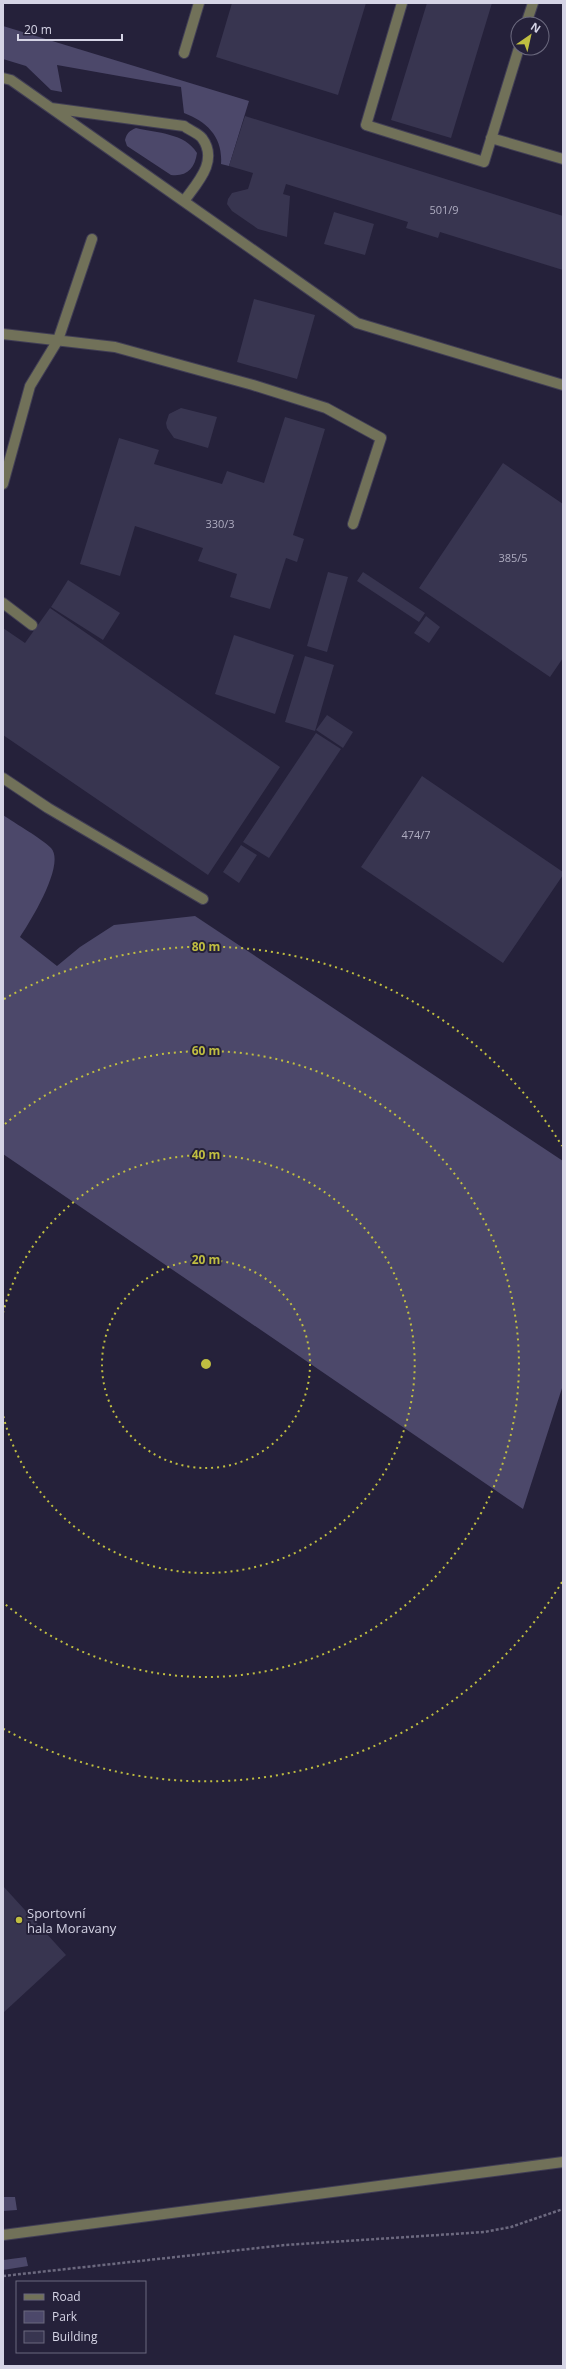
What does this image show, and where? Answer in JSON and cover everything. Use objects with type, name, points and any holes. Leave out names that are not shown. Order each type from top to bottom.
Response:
[{"type":"street","points":[[184,53],[199,3]]},
{"type":"street","points":[[402,3],[366,125],[484,162],[517,56]]},
{"type":"street","points":[[529,16],[533,3]]},
{"type":"street","points":[[3,78],[11,80],[357,323],[563,385]]},
{"type":"street","points":[[49,108],[184,126],[201,137],[208,151],[207,170],[184,201]]},
{"type":"street","points":[[491,138],[563,159]]},
{"type":"street","points":[[3,484],[30,386],[58,340],[92,239]]},
{"type":"street","points":[[3,334],[115,347],[252,385],[326,408],[381,438],[353,524]]},
{"type":"street","points":[[3,603],[32,624]]},
{"type":"street","points":[[3,778],[48,808],[203,899]]},
{"type":"street","points":[[3,2235],[563,2162]]},
{"type":"path","points":[[3,2276],[285,2245],[484,2232],[511,2227],[563,2209]]},
{"type":"green space","points":[[3,26],[249,101],[229,166],[221,164],[219,146],[212,132],[207,126],[184,113],[181,87],[57,65],[62,92],[51,90],[26,66],[3,59]]},
{"type":"green space","points":[[136,128],[170,135],[185,141],[192,146],[197,153],[192,167],[182,175],[171,175],[127,146],[125,140],[127,136],[130,131]]},
{"type":"green space","points":[[3,815],[47,844],[51,848],[54,856],[54,867],[45,893],[20,937],[57,966],[80,947],[114,925],[195,916],[563,1161],[563,1385],[523,1509],[3,1154]]},
{"type":"green space","points":[[3,2197],[15,2197],[17,2210],[3,2211]]},
{"type":"green space","points":[[26,2257],[28,2266],[3,2270],[3,2260]]},
{"type":"building","points":[[232,3],[366,3],[338,95],[216,57]]},
{"type":"building","points":[[427,3],[492,3],[451,138],[391,120]]},
{"type":"building","points":[[245,116],[563,216],[563,270],[440,232],[438,238],[406,228],[408,222],[286,184],[283,194],[290,196],[287,237],[258,229],[232,211],[227,204],[232,193],[248,189],[253,173],[229,166]]},
{"type":"building","points":[[334,212],[374,224],[365,255],[324,244]]},
{"type":"building","points":[[254,299],[315,315],[297,379],[237,362]]},
{"type":"building","points":[[181,408],[217,417],[208,448],[174,438],[167,428],[166,423],[169,414]]},
{"type":"building","points":[[285,417],[325,429],[293,535],[304,539],[297,562],[286,558],[270,609],[230,597],[237,574],[198,561],[203,548],[135,526],[120,576],[80,564],[119,438],[159,450],[154,464],[222,484],[227,471],[264,483]]},
{"type":"building","points":[[503,463],[563,504],[563,658],[550,677],[419,588]]},
{"type":"building","points":[[328,572],[348,577],[327,652],[307,646]]},
{"type":"building","points":[[363,572],[425,613],[419,622],[357,581]]},
{"type":"building","points":[[68,580],[120,613],[103,640],[51,607]]},
{"type":"building","points":[[50,608],[280,767],[208,875],[3,735],[3,628],[25,643]]},
{"type":"building","points":[[426,616],[440,627],[429,643],[414,633]]},
{"type":"building","points":[[234,635],[294,655],[275,714],[215,694]]},
{"type":"building","points":[[305,656],[334,665],[315,731],[285,722]]},
{"type":"building","points":[[327,715],[353,732],[343,748],[316,730]]},
{"type":"building","points":[[316,733],[341,749],[269,858],[243,842]]},
{"type":"building","points":[[422,776],[563,872],[563,875],[503,963],[361,867]]},
{"type":"building","points":[[241,845],[257,855],[239,883],[223,872]]},
{"type":"building","name":"Sportovní hala Moravany","points":[[3,1886],[66,1955],[3,2013]]},
{"type":"place","name":"Sportovní hala Moravany","points":[[19,1920]]}]
